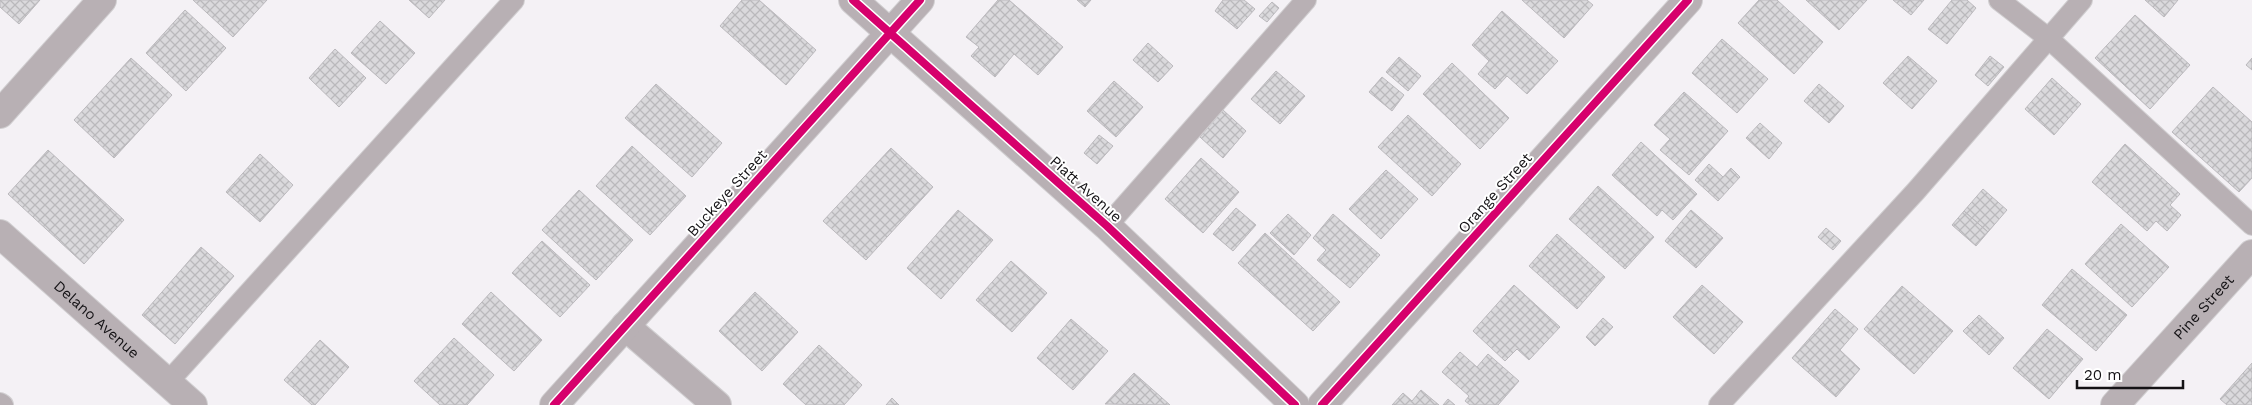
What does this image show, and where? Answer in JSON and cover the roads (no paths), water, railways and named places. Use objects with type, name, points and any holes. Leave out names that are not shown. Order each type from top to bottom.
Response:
[{"type":"street","points":[[0,114],[102,0]]},
{"type":"street","name":"Piatt Avenue","points":[[853,0],[1107,226],[1295,405]]},
{"type":"street","name":"Buckeye Street","points":[[554,405],[920,0]]},
{"type":"street","name":"Orange Street","points":[[1322,405],[1688,0]]},
{"type":"street","name":"Delano Avenue","points":[[0,234],[193,405]]},
{"type":"street","name":"Pine Street","points":[[2115,405],[2252,254]]},
{"type":"street","points":[[625,326],[716,405]]},
{"type":"lane","points":[[168,382],[514,0]]},
{"type":"lane","points":[[1107,226],[1306,0]]},
{"type":"lane","points":[[1999,0],[2048,38],[2252,225]]},
{"type":"lane","points":[[1719,405],[1916,191],[2082,0]]}]
